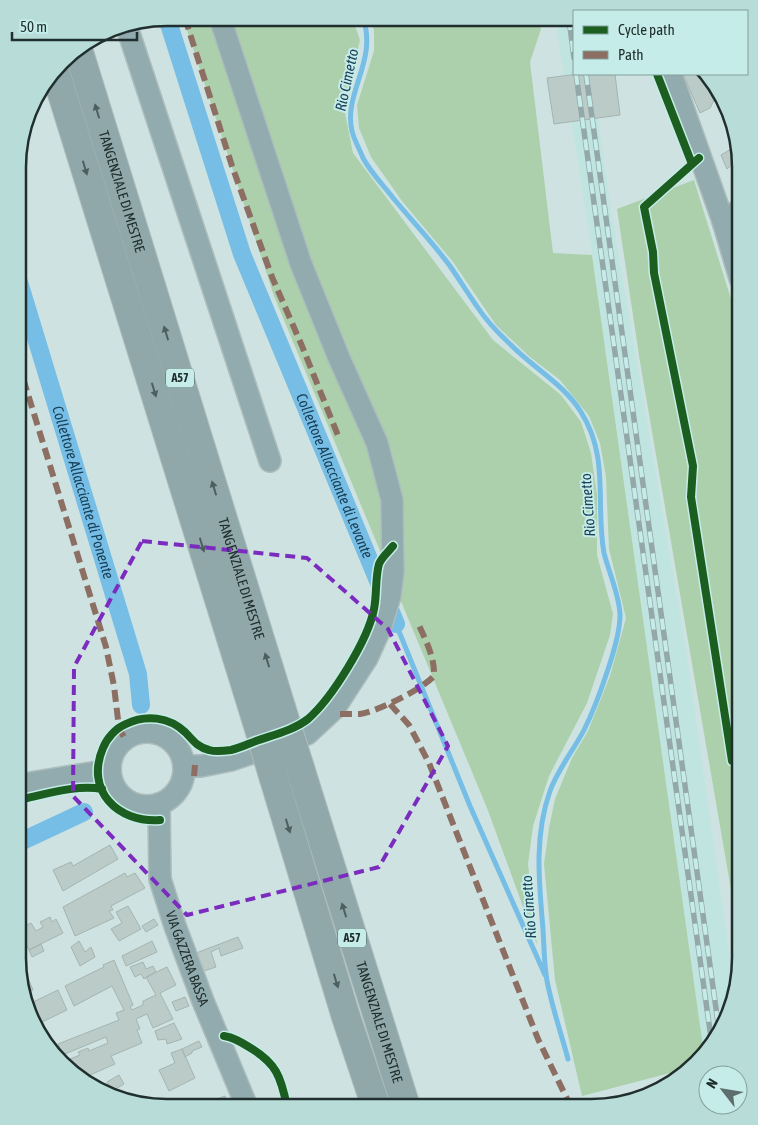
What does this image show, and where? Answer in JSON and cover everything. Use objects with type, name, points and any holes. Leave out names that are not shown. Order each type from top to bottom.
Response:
[{"type":"highway","name":"TANGENZIALE DI MESTRE","points":[[80,56],[359,961],[403,1099]]},
{"type":"highway","name":"TANGENZIALE DI MESTRE","points":[[57,79],[256,719],[346,1017],[373,1099]]},
{"type":"highway","name":"A57","points":[[359,961],[418,1099]]},
{"type":"highway","name":"A57","points":[[346,1017],[360,1099]]},
{"type":"street","points":[[184,766],[201,766],[230,760],[307,734],[334,709],[367,658],[380,629],[390,596],[393,556],[392,500],[376,443],[301,264],[223,26]]},
{"type":"street","points":[[129,32],[270,461]]},
{"type":"street","points":[[671,75],[732,251]]},
{"type":"street","points":[[723,221],[732,215]]},
{"type":"street","points":[[151,732],[160,734],[172,741],[181,752],[184,766],[184,774],[178,790],[166,801],[144,806],[123,797],[114,785],[110,770],[114,753],[125,739],[133,734],[151,732]]},
{"type":"street","points":[[26,784],[110,770]]},
{"type":"street","name":"VIA GAZZERA BASSA","points":[[159,804],[160,878],[175,926],[203,1001],[244,1099]]},
{"type":"highlighted area","points":[[142,541],[307,558],[388,629],[448,746],[379,867],[187,915],[73,796],[74,667]]},
{"type":"shaded area","points":[[556,26],[573,26],[573,75],[592,75],[611,211],[686,649],[731,965],[729,985],[724,1003],[717,1020],[703,1043],[589,232]]},
{"type":"green space","points":[[186,26],[355,26],[360,40],[344,108],[353,153],[493,340],[561,395],[581,422],[591,453],[597,495],[597,555],[613,614],[610,635],[587,703],[549,776],[533,826],[528,864],[537,945],[487,808],[274,296]]},
{"type":"green space","points":[[372,26],[540,26],[530,62],[553,253],[592,255],[703,1043],[684,1064],[673,1072],[582,1096],[555,980],[544,864],[555,799],[572,758],[588,731],[610,676],[626,618],[609,549],[606,477],[600,443],[589,416],[560,380],[530,357],[496,325],[453,262],[402,201],[371,157],[359,128],[357,105],[374,51]]},
{"type":"green space","points":[[694,180],[732,302],[731,890],[640,362],[617,209]]},
{"type":"building","points":[[573,75],[615,75],[620,115],[554,124],[547,78]]},
{"type":"building","points":[[683,75],[698,75],[714,100],[710,108],[700,113]]},
{"type":"building","points":[[730,150],[732,165],[727,169],[721,155]]},
{"type":"building","points":[[110,845],[118,859],[63,891],[53,870],[71,862],[73,866]]},
{"type":"building","points":[[125,873],[127,877],[135,873],[145,888],[111,906],[113,910],[109,911],[114,918],[75,936],[63,907]]},
{"type":"building","points":[[128,906],[141,929],[119,941],[111,929],[122,923],[116,912]]},
{"type":"building","points":[[50,917],[52,922],[56,919],[63,933],[29,950],[26,944],[26,926],[31,923],[36,931],[43,927],[40,922]]},
{"type":"building","points":[[154,919],[158,925],[146,932],[142,926]]},
{"type":"building","points":[[238,937],[243,948],[221,956],[219,948],[211,952],[216,967],[198,973],[191,955]]},
{"type":"building","points":[[79,941],[85,952],[91,947],[95,957],[80,966],[71,947]]},
{"type":"building","points":[[152,941],[157,952],[126,966],[122,956]]},
{"type":"building","points":[[41,944],[44,951],[32,957],[29,950]]},
{"type":"building","points":[[114,960],[133,1005],[130,1007],[132,1010],[143,1005],[143,1001],[156,995],[146,977],[167,967],[176,985],[160,993],[173,1019],[153,1028],[147,1014],[136,1019],[140,1029],[137,1030],[142,1043],[111,1056],[115,1064],[89,1075],[69,1059],[80,1055],[78,1052],[88,1048],[89,1051],[108,1043],[106,1037],[64,1054],[58,1044],[119,1020],[116,1013],[124,1010],[112,986],[74,1006],[65,986],[104,967],[103,965]]},
{"type":"building","points":[[143,962],[146,969],[153,966],[156,972],[144,979],[141,974],[135,977],[130,967]]},
{"type":"building","points":[[28,978],[33,990],[31,991]]},
{"type":"building","points":[[58,990],[67,1010],[42,1022],[34,1002]]},
{"type":"building","points":[[185,997],[189,1006],[176,1011],[172,1002]]},
{"type":"building","points":[[174,1023],[182,1039],[167,1044],[166,1039],[158,1040],[155,1031]]},
{"type":"building","points":[[199,1041],[202,1047],[192,1051],[192,1053],[185,1057],[182,1049]]},
{"type":"building","points":[[182,1049],[195,1078],[169,1091],[159,1070],[175,1063],[171,1053]]},
{"type":"building","points":[[119,1075],[124,1084],[116,1089],[109,1086],[107,1082]]},
{"type":"waterway","name":"Collettore Allacciante di Levante","points":[[170,26],[242,254],[396,624]]},
{"type":"waterway","name":"Rio Cimetto","points":[[364,26],[366,48],[364,63],[355,90],[351,117],[352,131],[363,158],[378,179],[443,257],[500,335],[557,384],[574,402],[590,429],[596,446],[599,464],[604,553],[618,599],[619,625],[607,673],[595,705],[584,730],[557,775],[550,791],[542,825],[539,859],[546,975],[568,1059]]},
{"type":"waterway","name":"Collettore Allacciante di Ponente","points":[[26,305],[138,674],[141,705]]},
{"type":"waterway","name":"Collettore Allacciante di Levante","points":[[396,624],[470,806],[545,975]]},
{"type":"waterway","points":[[26,839],[84,812]]},
{"type":"railway","points":[[570,26],[573,50]]},
{"type":"railway","points":[[576,75],[710,1032]]},
{"type":"railway","points":[[586,75],[717,1019]]},
{"type":"marked path","points":[[188,26],[232,166],[272,277],[339,438]]},
{"type":"marked path","points":[[26,388],[106,647],[114,686],[119,728],[125,739]]},
{"type":"marked path","points":[[340,714],[360,714],[377,709],[410,693],[434,676],[431,655],[417,621]]},
{"type":"marked path","points":[[390,704],[409,725],[429,763],[538,1039],[567,1099]]},
{"type":"marked path","points":[[194,776],[195,765]]},
{"type":"cycle path","points":[[657,75],[692,164]]},
{"type":"cycle path","points":[[699,158],[644,207],[653,252],[654,273],[693,466],[691,497],[731,756]]},
{"type":"cycle path","points":[[160,820],[130,816],[118,810],[102,790],[98,777],[99,763],[103,748],[109,737],[122,726],[149,718],[172,723],[201,747],[211,751],[223,751],[241,747],[283,732],[308,719],[338,683],[365,636],[374,609],[379,564],[393,546]]},
{"type":"cycle path","points":[[26,798],[71,789],[102,789]]},
{"type":"cycle path","points":[[224,1036],[246,1045],[271,1065],[276,1071],[285,1099]]}]
